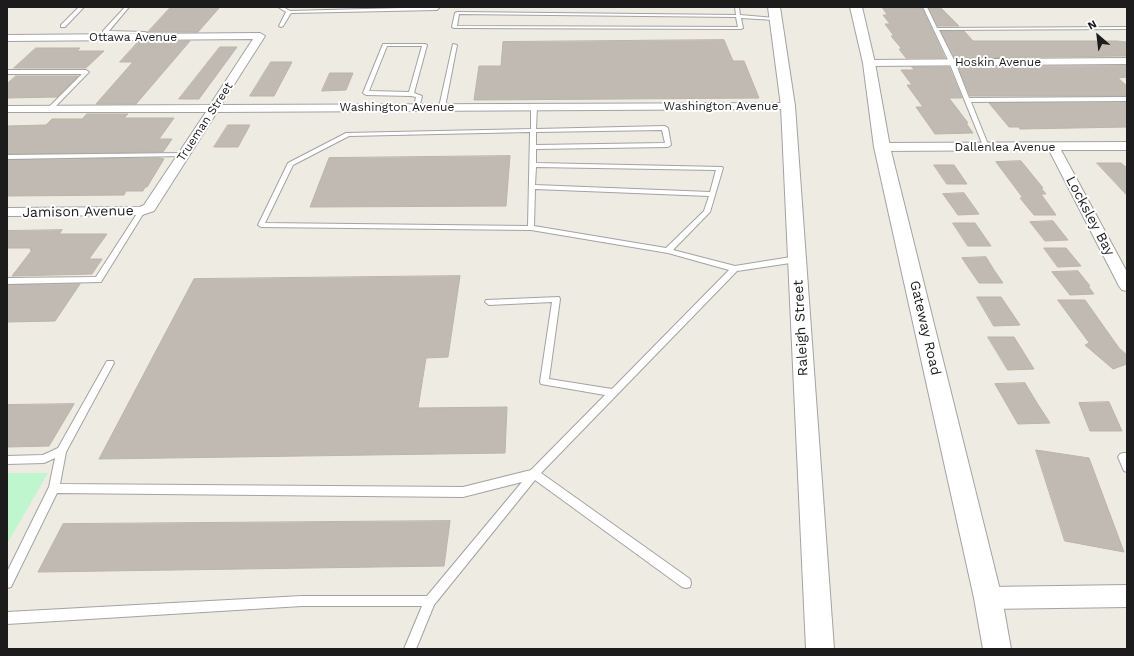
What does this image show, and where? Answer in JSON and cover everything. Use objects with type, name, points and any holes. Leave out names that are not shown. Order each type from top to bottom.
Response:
[{"type":"street","name":"Gateway Road","points":[[856,7],[869,63],[882,147],[988,598],[997,649]]},
{"type":"street","name":"Raleigh Street","points":[[775,13],[788,106],[820,649]]},
{"type":"street","name":"Ottawa Avenue","points":[[7,38],[260,36]]},
{"type":"street","name":"Trueman Street","points":[[145,210],[184,155],[260,36]]},
{"type":"street","name":"Hoskin Avenue","points":[[869,63],[1127,61]]},
{"type":"street","name":"Washington Avenue","points":[[7,109],[788,106]]},
{"type":"street","name":"Locksley Bay","points":[[1053,146],[1127,286]]},
{"type":"street","name":"Dallenlea Avenue","points":[[882,147],[1127,146]]},
{"type":"street","name":"Jamison Avenue","points":[[7,212],[145,210]]},
{"type":"street","points":[[988,598],[1127,596]]},
{"type":"lane","points":[[63,26],[82,7]]},
{"type":"lane","points":[[127,7],[105,32],[145,33]]},
{"type":"lane","points":[[280,7],[289,12],[437,9],[438,7]]},
{"type":"lane","points":[[517,13],[518,7]]},
{"type":"lane","points":[[737,7],[738,16],[741,28],[454,27],[457,13],[738,16],[775,13]]},
{"type":"lane","points":[[925,7],[952,62],[986,146]]},
{"type":"lane","points":[[281,26],[289,12]]},
{"type":"lane","points":[[937,29],[1127,28]]},
{"type":"lane","points":[[411,94],[425,45],[385,45],[366,93],[411,94],[419,96],[418,107]]},
{"type":"lane","points":[[442,107],[455,45]]},
{"type":"lane","points":[[7,72],[86,72],[50,109]]},
{"type":"lane","points":[[967,100],[1127,99]]},
{"type":"lane","points":[[531,228],[534,106]]},
{"type":"lane","points":[[534,147],[668,145],[666,128],[348,134],[290,164],[260,225],[531,228],[668,251],[734,269],[797,259]]},
{"type":"lane","points":[[7,157],[184,155]]},
{"type":"lane","points":[[533,165],[720,168],[707,212],[668,251]]},
{"type":"lane","points":[[533,187],[713,194]]},
{"type":"lane","points":[[7,281],[98,280],[145,210]]},
{"type":"lane","points":[[410,649],[430,602],[534,474],[734,269]]},
{"type":"lane","points":[[489,302],[556,299],[544,382],[614,393]]},
{"type":"lane","points":[[7,583],[54,488],[61,451],[110,363]]},
{"type":"lane","points":[[7,460],[44,459],[61,451]]},
{"type":"lane","points":[[1127,457],[1123,457],[1127,468]]},
{"type":"lane","points":[[54,488],[463,492],[534,474],[686,583]]},
{"type":"lane","points":[[7,618],[302,601],[430,602]]},
{"type":"green space","points":[[7,473],[48,473],[7,544]]},
{"type":"building","points":[[171,7],[220,7],[198,32],[148,32]]},
{"type":"building","points":[[883,8],[922,8],[945,58],[906,58],[899,49],[902,49],[891,36],[894,36],[885,24],[890,24],[883,15],[887,15]]},
{"type":"building","points":[[929,8],[941,8],[959,26],[938,26]]},
{"type":"building","points":[[941,31],[964,31],[973,41],[1127,42],[1127,56],[955,58]]},
{"type":"building","points":[[724,40],[733,61],[744,61],[759,98],[474,100],[479,66],[501,66],[503,42]]},
{"type":"building","points":[[139,41],[190,41],[136,104],[96,104],[133,62],[120,62]]},
{"type":"building","points":[[220,47],[237,47],[199,99],[179,99]]},
{"type":"building","points":[[36,48],[80,48],[77,51],[104,51],[86,68],[14,68]]},
{"type":"building","points":[[271,62],[292,62],[274,96],[250,96]]},
{"type":"building","points":[[1127,66],[1127,77],[1118,78],[1127,86],[1127,96],[970,96],[958,67]]},
{"type":"building","points":[[912,67],[949,67],[962,98],[949,98],[968,123],[966,123],[973,133],[935,134],[916,107],[923,107],[907,85],[912,85],[901,70],[914,70]]},
{"type":"building","points":[[330,73],[353,73],[346,90],[322,91]]},
{"type":"building","points":[[16,76],[78,76],[57,97],[7,98],[7,84]]},
{"type":"building","points":[[1127,102],[1127,127],[1020,129],[1019,127],[1009,127],[989,103]]},
{"type":"building","points":[[87,114],[128,114],[124,118],[174,118],[159,139],[172,139],[163,152],[7,154],[7,126],[46,125],[52,119],[82,119]]},
{"type":"building","points":[[228,125],[250,125],[238,147],[214,147]]},
{"type":"building","points":[[510,156],[506,206],[310,207],[329,158]]},
{"type":"building","points":[[164,159],[143,191],[126,191],[124,195],[7,196],[7,160]]},
{"type":"building","points":[[1021,161],[1043,188],[1041,188],[1046,194],[1041,194],[1056,215],[1034,215],[1020,198],[1023,198],[996,162]]},
{"type":"building","points":[[1097,163],[1121,163],[1127,168],[1127,195]]},
{"type":"building","points":[[934,165],[954,165],[967,184],[947,184]]},
{"type":"building","points":[[964,193],[979,214],[958,215],[943,194]]},
{"type":"building","points":[[1053,221],[1068,240],[1045,241],[1030,222]]},
{"type":"building","points":[[953,223],[975,223],[991,246],[968,246]]},
{"type":"building","points":[[62,230],[59,234],[107,234],[89,259],[102,259],[92,274],[12,276],[32,250],[30,250],[31,248],[7,248],[7,231]]},
{"type":"building","points":[[1044,248],[1066,248],[1081,266],[1058,267]]},
{"type":"building","points":[[986,257],[1003,283],[979,283],[962,258]]},
{"type":"building","points":[[1078,271],[1090,286],[1088,286],[1094,294],[1070,295],[1052,272]]},
{"type":"building","points":[[460,276],[448,357],[426,358],[418,408],[507,407],[505,453],[99,459],[194,279]]},
{"type":"building","points":[[80,284],[55,321],[7,322],[7,285]]},
{"type":"building","points":[[977,297],[1001,297],[1020,325],[994,326]]},
{"type":"building","points":[[1058,300],[1085,300],[1119,348],[1127,355],[1127,364],[1113,369],[1085,345],[1089,343]]},
{"type":"building","points":[[988,337],[1014,337],[1034,369],[1008,370]]},
{"type":"building","points":[[1025,383],[1050,423],[1018,424],[995,384]]},
{"type":"building","points":[[1109,402],[1122,431],[1090,431],[1079,403]]},
{"type":"building","points":[[74,404],[49,446],[7,447],[7,405]]},
{"type":"building","points":[[1036,450],[1089,458],[1124,552],[1065,541]]},
{"type":"building","points":[[450,521],[444,566],[38,572],[63,524]]}]
